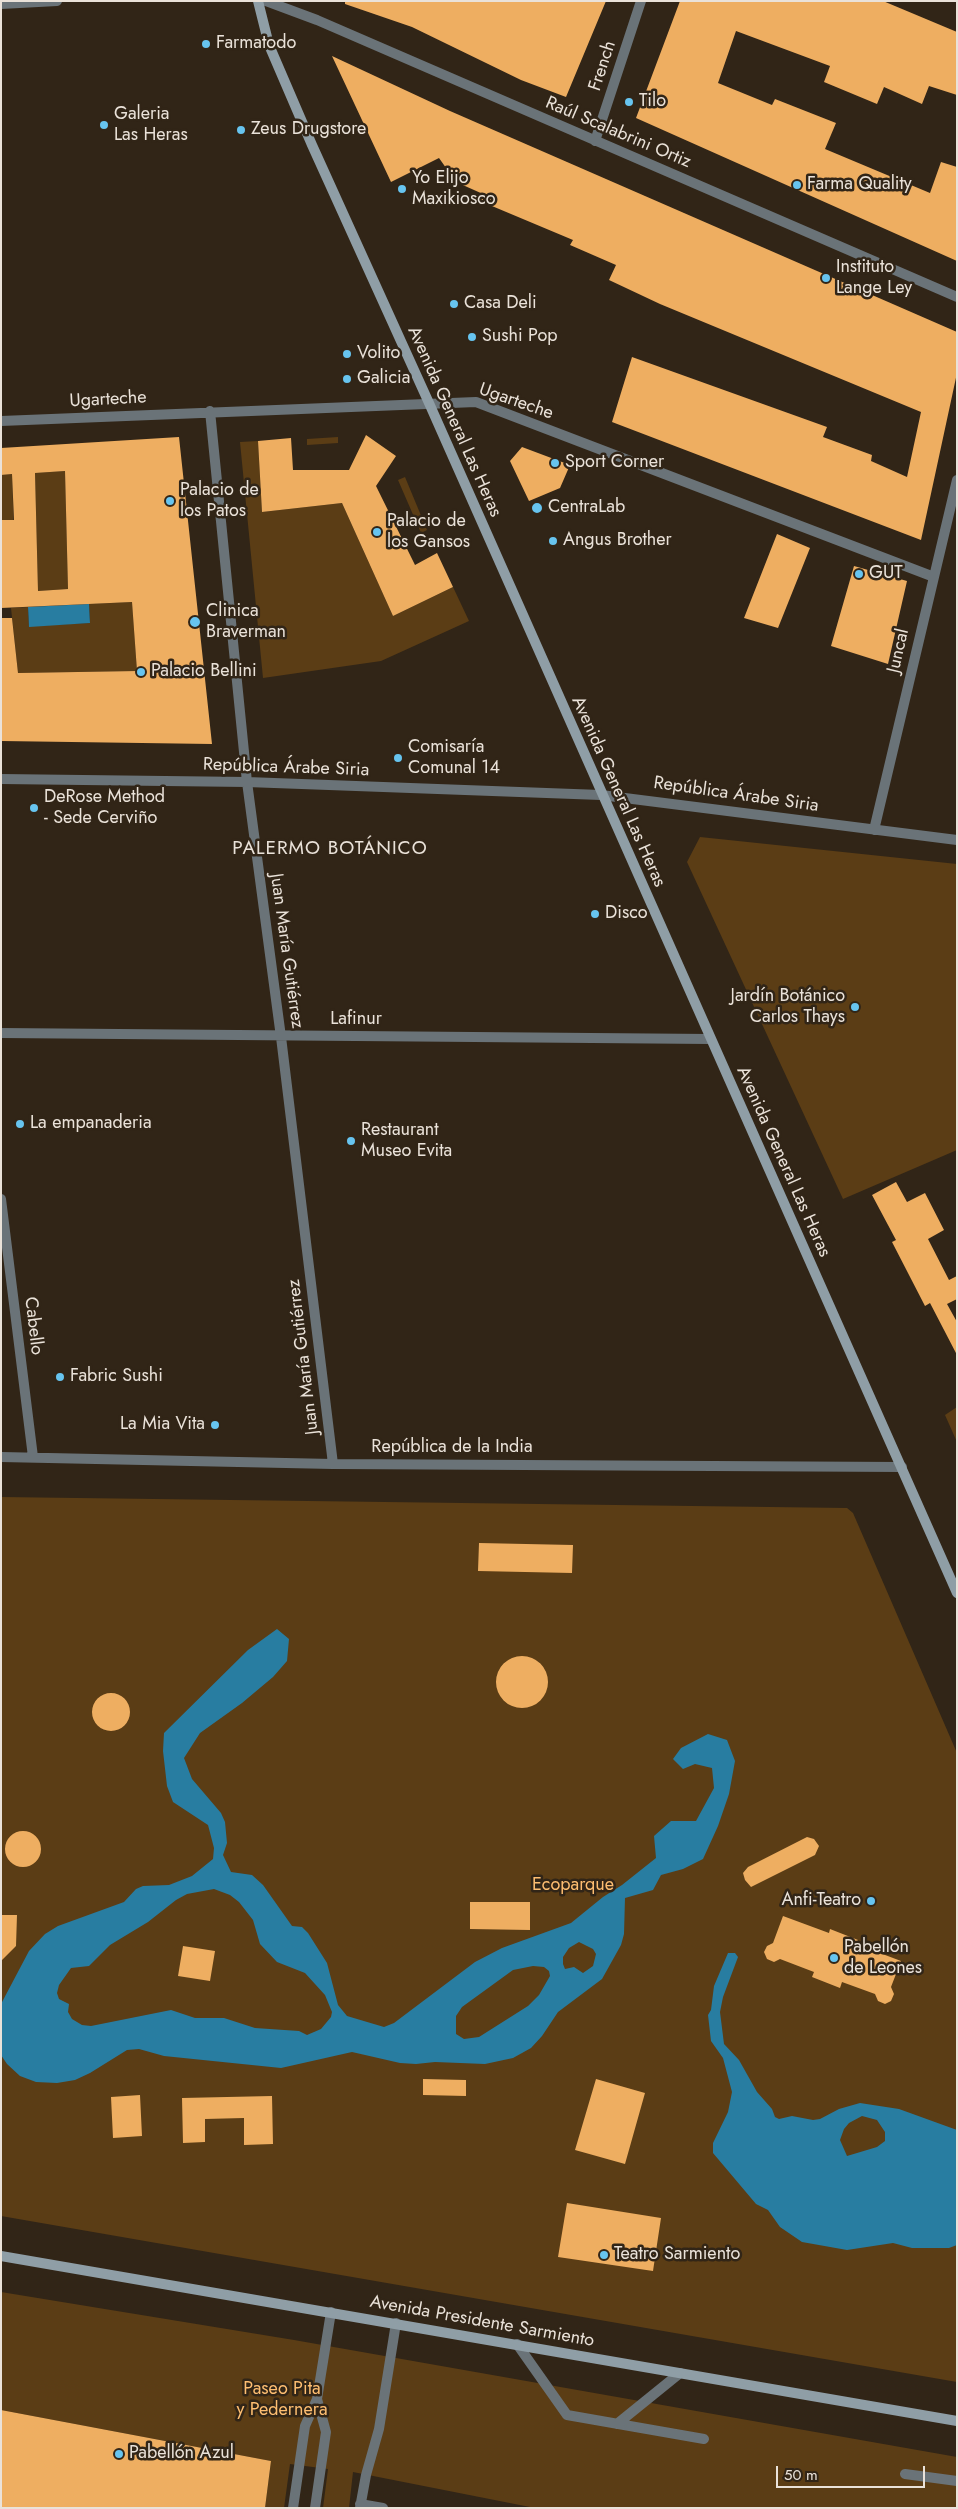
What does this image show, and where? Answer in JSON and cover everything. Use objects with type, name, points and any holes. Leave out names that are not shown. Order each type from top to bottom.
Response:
[{"type":"main road","name":"Avenida General Las Heras","points":[[258,1],[269,45],[957,1593]]},
{"type":"main road","name":"Avenida Presidente Sarmiento","points":[[1,2256],[957,2421]]},
{"type":"street","points":[[1,4],[57,1]]},
{"type":"street","name":"Raúl Scalabrini Ortiz","points":[[266,1],[317,20],[957,297]]},
{"type":"street","name":"French","points":[[595,141],[641,1]]},
{"type":"street","name":"Ugarteche","points":[[1,421],[210,411],[476,402],[934,577]]},
{"type":"street","name":"Juan María Gutiérrez","points":[[210,411],[247,782],[281,1037],[333,1464]]},
{"type":"street","name":"Juncal","points":[[874,830],[957,480]]},
{"type":"street","name":"República Árabe Siria","points":[[1,779],[247,782],[601,795],[957,840]]},
{"type":"street","name":"Lafinur","points":[[1,1033],[281,1037],[710,1039]]},
{"type":"street","name":"Cabello","points":[[1,1198],[33,1457]]},
{"type":"street","name":"República de la India","points":[[1,1457],[333,1464],[902,1468]]},
{"type":"street","points":[[293,2508],[305,2426],[317,2399],[331,2312]]},
{"type":"street","points":[[383,2508],[360,2506],[366,2474],[379,2429],[396,2323]]},
{"type":"street","points":[[517,2344],[567,2414],[704,2439]]},
{"type":"street","points":[[618,2424],[680,2373]]},
{"type":"street","points":[[315,2508],[326,2432],[317,2399]]},
{"type":"street","points":[[904,2474],[957,2481]]},
{"type":"green space","points":[[338,437],[338,443],[307,445],[307,439]]},
{"type":"green space","points":[[258,441],[262,512],[342,503],[393,616],[453,587],[469,621],[381,661],[263,678],[240,442]]},
{"type":"green space","points":[[65,471],[68,589],[38,591],[35,473]]},
{"type":"green space","points":[[12,474],[14,536],[1,536],[1,475]]},
{"type":"green space","points":[[405,477],[427,530],[421,533],[398,480]]},
{"type":"green space","points":[[132,602],[137,671],[18,673],[11,608],[28,607],[29,626],[90,623],[89,604]]},
{"type":"green space","name":"Jardín Botánico Carlos Thays","points":[[700,837],[957,864],[957,1150],[843,1199],[687,862]]},
{"type":"green space","points":[[957,1407],[957,1442],[945,1415]]},
{"type":"green space","name":"Ecoparque","points":[[1,1497],[847,1508],[853,1513],[957,1753],[957,2382],[1,2216]]},
{"type":"green space","name":"Paseo Pita y Pedernera","points":[[1,2292],[294,2340],[957,2457],[957,2508],[535,2508],[353,2472],[349,2508],[323,2508],[328,2469],[290,2464],[284,2508],[265,2508],[271,2461],[1,2410]]},
{"type":"water","points":[[89,604],[90,623],[29,627],[28,607]]},
{"type":"water","points":[[277,1629],[289,1639],[287,1661],[273,1677],[242,1703],[200,1733],[184,1758],[192,1779],[221,1813],[225,1822],[227,1843],[223,1855],[231,1872],[252,1875],[263,1885],[292,1926],[302,1927],[308,1933],[327,1963],[338,2005],[347,2016],[384,2027],[394,2023],[475,1962],[502,1948],[571,1923],[656,1858],[654,1836],[671,1821],[696,1821],[714,1788],[712,1768],[695,1764],[683,1769],[673,1759],[681,1748],[708,1734],[727,1740],[735,1761],[729,1794],[718,1826],[703,1859],[683,1869],[661,1875],[653,1890],[625,1898],[624,1934],[621,1945],[602,1979],[558,2012],[542,2036],[531,2048],[513,2058],[485,2064],[435,2062],[416,2064],[400,2063],[352,2052],[281,2068],[164,2056],[139,2049],[127,2050],[75,2080],[57,2083],[36,2082],[20,2076],[7,2064],[1,2055],[1,2004],[29,1951],[45,1934],[58,1926],[124,1902],[136,1889],[143,1886],[169,1885],[192,1876],[213,1859],[214,1848],[208,1825],[173,1802],[167,1786],[163,1751],[164,1733],[248,1650]],"holes":[[[214,1889],[230,1895],[239,1902],[253,1920],[260,1944],[277,1962],[305,1973],[325,1995],[332,2012],[331,2017],[321,2029],[307,2035],[299,2031],[255,2028],[224,2018],[195,2018],[171,2010],[91,2026],[82,2025],[72,2019],[68,2012],[69,2004],[59,1999],[57,1993],[59,1985],[71,1968],[89,1966],[110,1945],[148,1922],[176,1900],[187,1894]],[[579,1942],[593,1949],[596,1954],[593,1966],[583,1973],[574,1967],[565,1969],[563,1964],[563,1957],[569,1948]],[[533,1966],[544,1967],[549,1971],[550,1976],[539,1995],[528,2006],[479,2037],[464,2039],[456,2034],[456,2016],[462,2007],[513,1970]]]},
{"type":"water","points":[[728,1953],[735,1953],[738,1957],[723,1997],[720,2012],[724,2044],[739,2060],[757,2092],[772,2109],[775,2117],[779,2119],[792,2116],[813,2120],[820,2119],[839,2109],[860,2103],[899,2109],[957,2130],[957,2245],[949,2248],[912,2248],[893,2243],[847,2250],[802,2242],[780,2227],[768,2210],[756,2204],[713,2153],[713,2143],[728,2112],[732,2092],[723,2058],[711,2041],[708,2015],[711,2010],[714,1986]],"holes":[[[862,2116],[877,2120],[885,2132],[885,2141],[877,2147],[847,2156],[840,2140],[844,2129],[849,2123]]]},
{"type":"building","points":[[345,1],[606,1],[566,97],[521,80],[412,27],[345,4]]},
{"type":"building","points":[[680,1],[883,1],[957,32],[957,95],[929,86],[922,104],[884,87],[877,104],[824,82],[830,66],[736,31],[718,83],[772,105],[775,99],[836,123],[825,149],[930,193],[941,162],[957,167],[957,261],[636,118]]},
{"type":"building","points":[[332,56],[450,111],[957,332],[957,373],[921,540],[612,422],[632,357],[827,427],[823,437],[872,455],[871,461],[907,477],[921,412],[660,304],[609,280],[616,265],[570,245],[573,240],[480,201],[483,194],[456,182],[439,158],[391,182]]},
{"type":"building","name":"Palacio de los Gansos","points":[[366,435],[396,456],[376,486],[415,565],[437,553],[453,587],[393,616],[342,503],[262,512],[258,441],[291,438],[293,470],[349,470]]},
{"type":"building","points":[[179,437],[212,744],[1,741],[1,618],[12,618],[18,673],[137,671],[132,602],[1,608],[1,520],[14,520],[12,474],[1,475],[1,448]],"holes":[[[65,471],[68,589],[38,591],[35,473]]]},
{"type":"building","points":[[522,447],[570,465],[560,488],[529,501],[510,461]]},
{"type":"building","points":[[777,534],[810,548],[778,628],[744,618]]},
{"type":"building","points":[[854,566],[907,581],[888,664],[831,646]]},
{"type":"building","points":[[896,1182],[907,1202],[925,1193],[944,1230],[928,1239],[949,1280],[957,1276],[957,1299],[947,1304],[957,1322],[957,1355],[930,1303],[925,1306],[892,1242],[896,1240],[872,1195]]},
{"type":"building","points":[[479,1543],[573,1545],[572,1573],[478,1571]]},
{"type":"building","points":[[522,1656],[536,1660],[544,1668],[548,1682],[544,1696],[536,1704],[522,1708],[508,1704],[500,1696],[496,1682],[500,1668],[508,1660]]},
{"type":"building","points":[[111,1693],[125,1698],[130,1712],[125,1726],[111,1731],[97,1726],[92,1712],[97,1698]]},
{"type":"building","points":[[23,1831],[30,1832],[36,1836],[40,1842],[40,1856],[36,1862],[30,1866],[23,1867],[16,1866],[10,1862],[6,1856],[5,1849],[6,1842],[10,1836],[16,1832]]},
{"type":"building","points":[[807,1837],[814,1839],[819,1846],[815,1855],[751,1887],[745,1880],[743,1873],[748,1867]]},
{"type":"building","points":[[470,1902],[530,1902],[530,1930],[470,1929]]},
{"type":"building","points":[[1,1915],[17,1915],[16,1946],[1,1961]]},
{"type":"building","name":"Pabellón de Leones","points":[[783,1916],[829,1933],[830,1929],[858,1940],[856,1944],[901,1961],[891,1987],[894,1994],[891,2001],[885,2004],[878,2001],[875,1994],[842,1982],[840,1988],[812,1977],[814,1972],[780,1959],[774,1962],[767,1959],[764,1952],[767,1946],[773,1943]]},
{"type":"building","points":[[183,1946],[215,1951],[210,1981],[178,1976]]},
{"type":"building","points":[[423,2079],[466,2080],[466,2096],[423,2095]]},
{"type":"building","points":[[596,2079],[645,2093],[625,2164],[575,2150]]},
{"type":"building","points":[[140,2095],[142,2136],[113,2138],[111,2097]]},
{"type":"building","points":[[272,2096],[273,2144],[244,2145],[244,2118],[205,2119],[205,2142],[183,2143],[182,2098]]},
{"type":"building","points":[[567,2203],[661,2218],[653,2271],[558,2257]]},
{"type":"building","name":"Pabellón Azul","points":[[1,2410],[271,2461],[265,2508],[1,2508]]},
{"type":"place","name":"Farmatodo","points":[[206,44]]},
{"type":"place","name":"Tilo","points":[[629,102]]},
{"type":"place","name":"Galeria Las Heras","points":[[104,125]]},
{"type":"place","name":"Zeus Drugstore","points":[[241,130]]},
{"type":"place","name":"Farma Quality","points":[[797,185]]},
{"type":"place","name":"Yo Elijo Maxikiosco","points":[[402,189]]},
{"type":"place","name":"Instituto Lange Ley","points":[[826,278]]},
{"type":"place","name":"Casa Deli","points":[[454,304]]},
{"type":"place","name":"Sushi Pop","points":[[472,337]]},
{"type":"place","name":"Volito","points":[[347,354]]},
{"type":"place","name":"Galicia","points":[[347,379]]},
{"type":"place","name":"Sport Corner","points":[[555,463]]},
{"type":"place","name":"Palacio de los Patos","points":[[170,501]]},
{"type":"place","name":"CentraLab","points":[[537,508]]},
{"type":"place","name":"Palacio de los Gansos","points":[[377,532]]},
{"type":"place","name":"Angus Brother","points":[[553,541]]},
{"type":"place","name":"GUT","points":[[859,574]]},
{"type":"place","name":"Clinica Braverman","points":[[195,622]]},
{"type":"place","name":"Palacio Bellini","points":[[141,672]]},
{"type":"place","name":"Comisaría Comunal 14","points":[[398,758]]},
{"type":"place","name":"DeRose Method - Sede Cerviño","points":[[34,808]]},
{"type":"place","name":"Disco","points":[[595,914]]},
{"type":"place","name":"Jardín Botánico Carlos Thays","points":[[855,1007]]},
{"type":"place","name":"La empanaderia","points":[[20,1124]]},
{"type":"place","name":"Restaurant Museo Evita","points":[[351,1141]]},
{"type":"place","name":"Fabric Sushi","points":[[60,1377]]},
{"type":"place","name":"La Mia Vita","points":[[215,1425]]},
{"type":"place","name":"Anfi-Teatro","points":[[871,1901]]},
{"type":"place","name":"Pabellón de Leones","points":[[834,1958]]},
{"type":"place","name":"Teatro Sarmiento","points":[[604,2255]]},
{"type":"place","name":"Pabellón Azul","points":[[119,2454]]},
{"type":"district","name":"PALERMO BOTÁNICO","points":[[330,849]]}]
